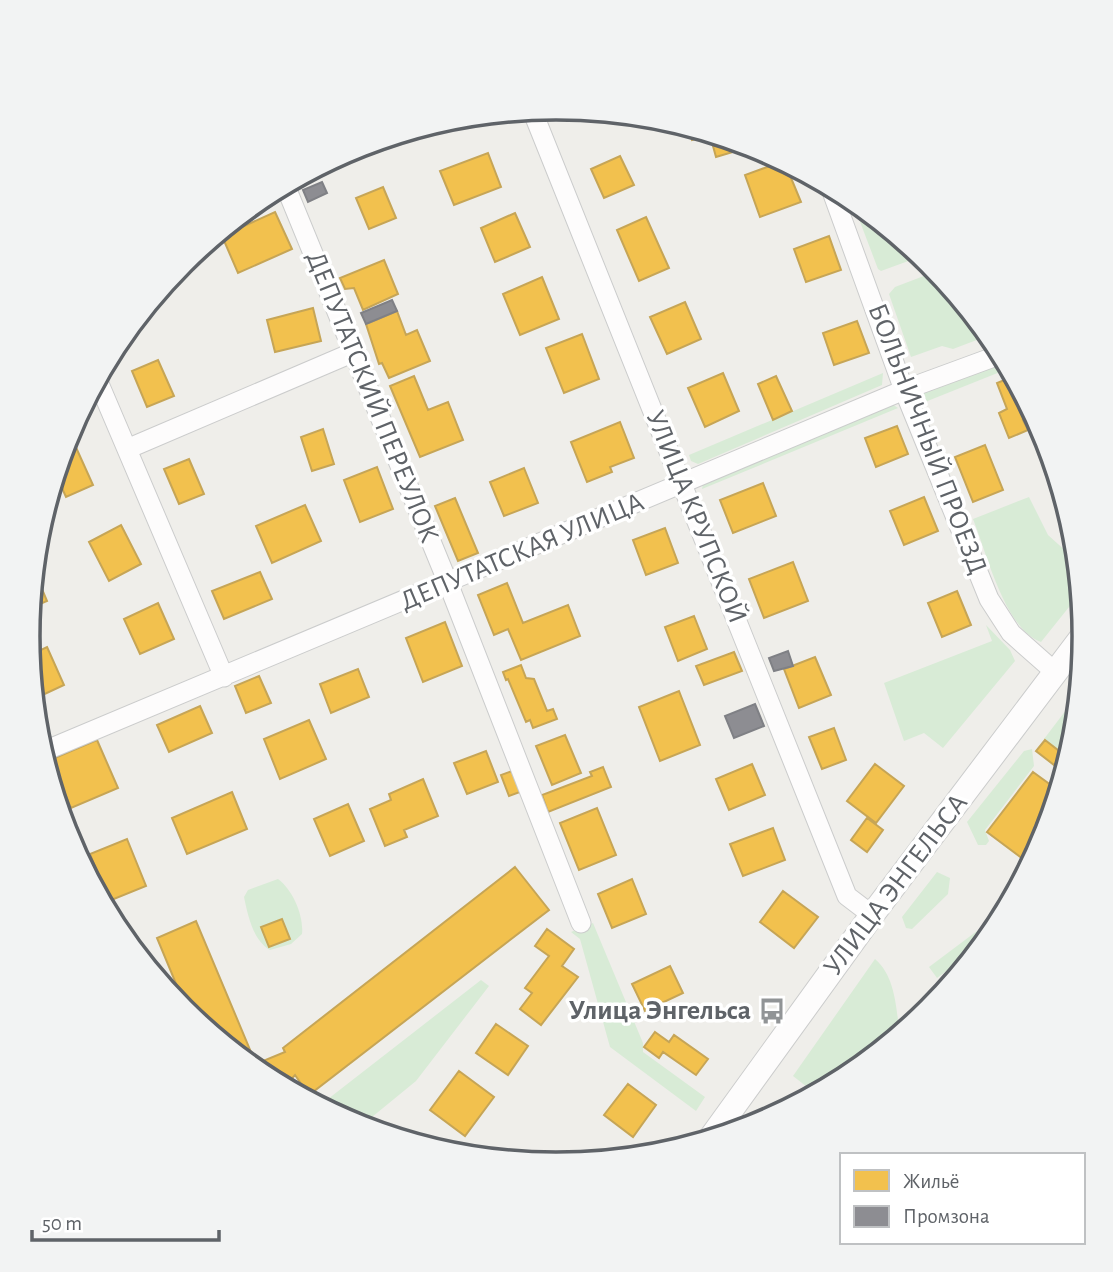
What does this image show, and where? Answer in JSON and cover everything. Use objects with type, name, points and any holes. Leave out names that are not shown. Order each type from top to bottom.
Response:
[{"type":"street","name":"УЛИЦА КРУПСКОЙ","points":[[536,121],[847,896],[872,915]]},
{"type":"street","name":"ДЕПУТАТСКИЙ ПЕРЕУЛОК","points":[[289,195],[448,583],[581,923]]},
{"type":"street","name":"БОЛЬНИЧНЫЙ ПРОЕЗД","points":[[836,202],[904,390],[993,606],[1011,633],[1055,673]]},
{"type":"street","points":[[127,449],[354,352]]},
{"type":"street","name":"ДЕПУТАТСКАЯ УЛИЦА","points":[[53,748],[904,390],[991,358]]},
{"type":"street","points":[[102,391],[224,677]]},
{"type":"street","name":"УЛИЦА ЭНГЕЛЬСА","points":[[720,1126],[872,915],[1073,650]]},
{"type":"green space","points":[[858,217],[910,260],[881,271]]},
{"type":"green space","points":[[926,275],[979,339],[953,349],[942,346],[911,357],[889,294],[895,287]]},
{"type":"green space","points":[[995,364],[1000,372],[925,402],[924,390]]},
{"type":"green space","points":[[883,373],[882,385],[698,464],[691,461],[689,455]]},
{"type":"green space","points":[[892,404],[898,408],[702,489],[703,484]]},
{"type":"green space","points":[[1029,497],[1048,535],[1065,551],[1072,603],[1041,642],[1028,635],[1007,606],[973,519]]},
{"type":"green space","points":[[986,625],[1010,650],[1015,661],[943,748],[924,733],[904,741],[884,683],[992,641]]},
{"type":"green space","points":[[1067,709],[1059,752],[1044,739]]},
{"type":"green space","points":[[1032,749],[1034,766],[985,830],[989,841],[986,845],[978,845],[967,822],[1024,751]]},
{"type":"green space","points":[[937,872],[950,878],[948,894],[912,929],[906,928],[902,917]]},
{"type":"green space","points":[[278,879],[296,904],[302,934],[291,944],[270,950],[255,934],[244,897],[248,890]]},
{"type":"green space","points":[[593,923],[643,1043],[643,1052],[705,1097],[696,1111],[610,1047],[580,939],[571,932]]},
{"type":"green space","points":[[984,926],[953,966],[937,978],[929,967]]},
{"type":"green space","points":[[875,959],[882,966],[891,984],[898,1023],[871,1046],[807,1087],[793,1076]]},
{"type":"green space","points":[[481,980],[489,986],[416,1081],[371,1118],[328,1099]]},
{"type":"building: Жильё","points":[[712,144],[734,152],[716,157]]},
{"type":"building: Жильё","points":[[488,153],[501,187],[454,205],[440,171]]},
{"type":"building: Жильё","points":[[620,156],[634,185],[604,198],[591,169]]},
{"type":"building: Жильё","points":[[770,166],[785,173],[790,176],[801,202],[760,217],[745,175]]},
{"type":"building: Жильё","points":[[383,187],[396,218],[369,229],[356,198]]},
{"type":"building: Жильё","points":[[275,212],[292,249],[238,273],[224,241],[240,228]]},
{"type":"building: Жильё","points":[[515,213],[530,247],[495,262],[481,228]]},
{"type":"building: Жильё","points":[[646,217],[669,268],[639,281],[617,230]]},
{"type":"building: Жильё","points":[[829,236],[841,270],[806,282],[794,249]]},
{"type":"building: Жильё","points":[[384,260],[398,294],[363,310],[354,288],[345,289],[340,278]]},
{"type":"building: Жильё","points":[[542,277],[559,319],[520,335],[503,294]]},
{"type":"building: Жильё","points":[[685,302],[701,339],[667,354],[650,317]]},
{"type":"building: Жильё","points":[[313,308],[321,341],[275,352],[267,320]]},
{"type":"building: Жильё","points":[[397,311],[406,335],[417,330],[430,361],[389,378],[382,363],[379,364],[366,324]]},
{"type":"building: Жильё","points":[[857,321],[869,353],[834,365],[823,333]]},
{"type":"building: Жильё","points":[[582,334],[599,379],[564,393],[546,348]]},
{"type":"building: Жильё","points":[[158,360],[174,396],[147,407],[132,371]]},
{"type":"building: Жильё","points":[[723,373],[739,411],[705,427],[688,388]]},
{"type":"building: Жильё","points":[[414,376],[428,410],[448,402],[463,440],[420,457],[390,386]]},
{"type":"building: Жильё","points":[[776,376],[792,411],[773,420],[758,384]]},
{"type":"building: Жильё","points":[[1005,380],[1028,430],[1009,438],[999,413],[1007,409],[997,383]]},
{"type":"building: Жильё","points":[[620,422],[634,458],[610,467],[612,472],[587,482],[571,442]]},
{"type":"building: Жильё","points":[[897,426],[908,454],[876,467],[865,438]]},
{"type":"building: Жильё","points":[[323,429],[334,464],[312,471],[301,437]]},
{"type":"building: Жильё","points":[[985,445],[1003,490],[973,502],[955,457]]},
{"type":"building: Жильё","points":[[76,448],[93,485],[66,497],[62,488]]},
{"type":"building: Жильё","points":[[189,459],[204,494],[179,504],[164,469]]},
{"type":"building: Жильё","points":[[377,467],[393,509],[360,522],[344,480]]},
{"type":"building: Жильё","points":[[524,468],[538,503],[504,516],[490,482]]},
{"type":"building: Жильё","points":[[763,483],[776,516],[733,533],[720,500]]},
{"type":"building: Жильё","points":[[924,497],[938,531],[904,545],[890,511]]},
{"type":"building: Жильё","points":[[455,498],[478,553],[458,561],[435,506]]},
{"type":"building: Жильё","points":[[305,505],[321,541],[272,563],[256,526]]},
{"type":"building: Жильё","points":[[121,525],[141,564],[109,581],[89,542]]},
{"type":"building: Жильё","points":[[665,528],[678,563],[646,575],[633,540]]},
{"type":"building: Жильё","points":[[793,562],[808,601],[764,618],[749,579]]},
{"type":"building: Жильё","points":[[260,572],[272,599],[224,619],[212,591]]},
{"type":"building: Жильё","points":[[507,583],[523,623],[568,605],[580,636],[521,660],[508,629],[494,635],[478,595]]},
{"type":"building: Жильё","points":[[42,590],[47,601],[41,604]]},
{"type":"building: Жильё","points":[[957,591],[971,625],[942,637],[928,603]]},
{"type":"building: Жильё","points":[[158,603],[174,639],[140,654],[124,619]]},
{"type":"building: Жильё","points":[[694,616],[707,649],[678,661],[665,627]]},
{"type":"building: Жильё","points":[[445,622],[462,666],[423,682],[406,638]]},
{"type":"building: Жильё","points":[[47,647],[64,685],[44,694],[41,670],[40,650]]},
{"type":"building: Жильё","points":[[734,652],[742,671],[704,685],[696,666]]},
{"type":"building: Жильё","points":[[815,657],[831,695],[799,708],[784,669]]},
{"type":"building: Жильё","points":[[521,665],[526,678],[534,679],[547,711],[553,709],[557,719],[533,728],[530,720],[526,722],[503,672]]},
{"type":"building: Жильё","points":[[358,669],[369,697],[331,713],[320,684]]},
{"type":"building: Жильё","points":[[259,676],[271,703],[246,713],[235,686]]},
{"type":"building: Жильё","points":[[679,691],[700,745],[660,761],[639,707]]},
{"type":"building: Жильё","points":[[200,706],[212,733],[169,752],[157,725]]},
{"type":"building: Жильё","points":[[309,720],[326,759],[280,779],[264,739]]},
{"type":"building: Жильё","points":[[834,728],[846,760],[822,769],[809,737]]},
{"type":"building: Жильё","points":[[565,735],[581,773],[552,785],[536,746]]},
{"type":"building: Жильё","points":[[97,740],[118,788],[71,808],[55,758]]},
{"type":"building: Жильё","points":[[1045,740],[1060,751],[1054,765],[1036,751]]},
{"type":"building: Жильё","points":[[486,751],[498,782],[467,794],[454,763]]},
{"type":"building: Жильё","points":[[752,764],[765,795],[729,810],[716,779]]},
{"type":"building: Жильё","points":[[875,764],[904,786],[876,823],[847,801]]},
{"type":"building: Жильё","points":[[603,767],[611,787],[548,812],[542,795],[592,776],[590,772]]},
{"type":"building: Жильё","points":[[512,771],[520,792],[509,796],[501,775]]},
{"type":"building: Жильё","points":[[1033,772],[1050,785],[1022,859],[987,832]]},
{"type":"building: Жильё","points":[[423,779],[438,816],[404,830],[407,837],[385,846],[370,809],[391,800],[389,794]]},
{"type":"building: Жильё","points":[[232,792],[247,829],[187,854],[172,818]]},
{"type":"building: Жильё","points":[[348,804],[364,841],[330,856],[314,819]]},
{"type":"building: Жильё","points":[[597,808],[616,855],[579,870],[560,823]]},
{"type":"building: Жильё","points":[[867,818],[883,830],[867,852],[851,840]]},
{"type":"building: Жильё","points":[[773,828],[785,860],[743,876],[730,844]]},
{"type":"building: Жильё","points":[[127,839],[146,886],[112,900],[90,854]]},
{"type":"building: Жильё","points":[[515,867],[549,910],[314,1091],[302,1085],[295,1075],[291,1079],[264,1061],[285,1052],[283,1048]]},
{"type":"building: Жильё","points":[[632,879],[646,914],[612,928],[598,894]]},
{"type":"building: Жильё","points":[[783,891],[818,917],[794,948],[760,922]]},
{"type":"building: Жильё","points":[[282,919],[290,939],[269,947],[261,927]]},
{"type":"building: Жильё","points":[[196,921],[251,1052],[216,1024],[177,986],[157,938]]},
{"type":"building: Жильё","points":[[547,929],[574,949],[562,966],[578,977],[541,1025],[520,1009],[532,993],[525,988],[549,956],[535,946]]},
{"type":"building: Жильё","points":[[670,966],[683,993],[645,1011],[632,984]]},
{"type":"building: Жильё","points":[[496,1024],[528,1046],[508,1075],[476,1053]]},
{"type":"building: Жильё","points":[[655,1032],[669,1042],[674,1035],[708,1059],[696,1075],[663,1052],[659,1058],[644,1047]]},
{"type":"building: Жильё","points":[[459,1071],[494,1097],[465,1136],[430,1110]]},
{"type":"building: Жильё","points":[[628,1084],[656,1105],[633,1137],[604,1115]]},
{"type":"building: Промзона","points":[[322,182],[327,193],[308,202],[303,190]]},
{"type":"building: Промзона","points":[[392,300],[397,311],[366,324],[361,313]]},
{"type":"building: Промзона","points":[[788,651],[793,666],[774,671],[769,658]]},
{"type":"building: Промзона","points":[[755,704],[764,726],[734,738],[725,716]]},
{"type":"place","name":"Улица Энгельса","points":[[772,1011]]}]
